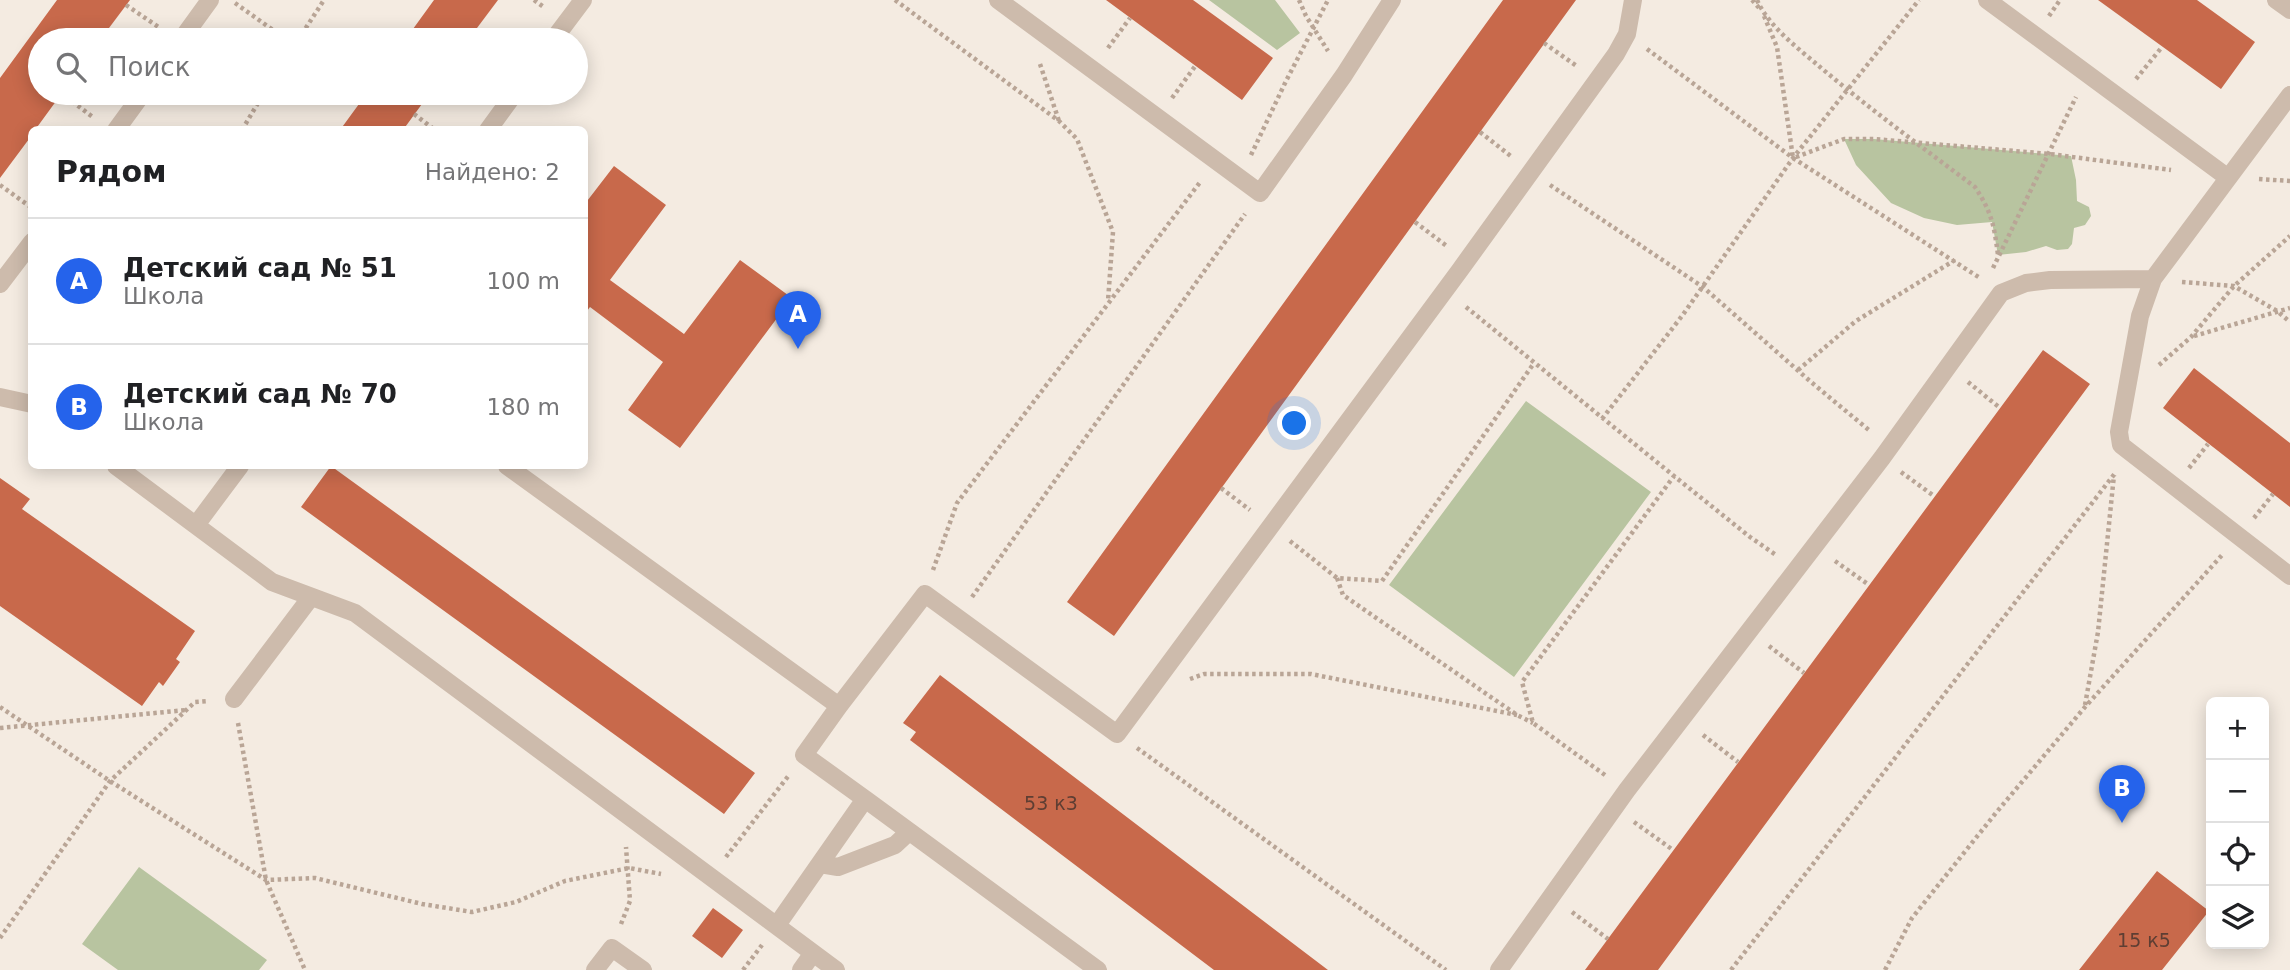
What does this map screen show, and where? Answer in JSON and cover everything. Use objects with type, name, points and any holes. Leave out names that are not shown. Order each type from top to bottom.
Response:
[{"type":"lane","points":[[183,28],[210,0]]},
{"type":"lane","points":[[562,28],[583,0]]},
{"type":"lane","points":[[998,0],[1260,193],[1392,0]]},
{"type":"lane","points":[[1098,970],[804,755],[925,594],[1118,734],[1616,54],[1627,34],[1633,0]]},
{"type":"lane","points":[[1987,0],[2227,177]]},
{"type":"lane","points":[[2276,0],[2290,10]]},
{"type":"lane","points":[[2290,95],[2153,279],[2140,316],[2119,432],[2121,445],[2290,576]]},
{"type":"lane","points":[[108,126],[130,105]]},
{"type":"lane","points":[[491,126],[506,105]]},
{"type":"lane","points":[[0,285],[28,247]]},
{"type":"lane","points":[[1499,970],[1627,790],[1886,452],[1948,366],[1995,288],[2050,280],[2153,279]]},
{"type":"lane","points":[[0,397],[28,403]]},
{"type":"lane","points":[[120,469],[272,582],[355,613],[836,970]]},
{"type":"lane","points":[[196,525],[238,469]]},
{"type":"lane","points":[[511,469],[839,706]]},
{"type":"lane","points":[[234,699],[311,597]]},
{"type":"lane","points":[[777,925],[865,799]]},
{"type":"lane","points":[[820,864],[838,867],[895,845],[909,832]]},
{"type":"lane","points":[[596,970],[612,948],[643,970]]},
{"type":"lane","points":[[801,970],[813,953]]},
{"type":"path","points":[[232,0],[271,28]]},
{"type":"path","points":[[306,28],[324,0]]},
{"type":"path","points":[[895,0],[1059,121],[1077,139],[1113,232],[1108,302]]},
{"type":"path","points":[[1299,0],[1343,75]]},
{"type":"path","points":[[1238,177],[1259,141],[1286,80],[1328,0]]},
{"type":"path","points":[[1755,0],[1777,47],[1793,158]]},
{"type":"path","points":[[1602,419],[1703,287],[1793,158],[1919,0]]},
{"type":"path","points":[[126,5],[160,28]]},
{"type":"path","points":[[1627,34],[1793,158],[1995,288],[1998,255],[1995,231],[1988,208],[1975,187],[1849,90],[1798,48],[1762,12]]},
{"type":"path","points":[[1093,69],[1130,18]]},
{"type":"path","points":[[1026,20],[1059,121]]},
{"type":"path","points":[[1544,43],[1597,81]]},
{"type":"path","points":[[2120,98],[2162,47]]},
{"type":"path","points":[[1158,117],[1196,65]]},
{"type":"path","points":[[1998,255],[2087,74]]},
{"type":"path","points":[[78,105],[108,126]]},
{"type":"path","points":[[244,126],[257,105]]},
{"type":"path","points":[[414,114],[430,126]]},
{"type":"path","points":[[1480,132],[1531,172],[1703,287],[1798,370],[1934,496]]},
{"type":"path","points":[[1793,158],[1844,139],[1874,139],[2050,154],[2175,170]]},
{"type":"path","points":[[925,594],[957,503],[1216,161]]},
{"type":"path","points":[[0,185],[28,205]]},
{"type":"path","points":[[957,618],[1260,193]]},
{"type":"path","points":[[1415,222],[1467,261]]},
{"type":"path","points":[[2126,394],[2191,337],[2234,286],[2290,236]]},
{"type":"path","points":[[1798,370],[1856,321],[1955,260]]},
{"type":"path","points":[[2153,279],[2234,286],[2290,316]]},
{"type":"path","points":[[1445,290],[1750,537],[1797,569]]},
{"type":"path","points":[[2191,337],[2290,307]]},
{"type":"path","points":[[2277,311],[2290,322]]},
{"type":"path","points":[[1337,578],[1382,581],[1534,363]]},
{"type":"path","points":[[1948,366],[2000,408]]},
{"type":"path","points":[[1731,970],[2131,452]]},
{"type":"path","points":[[2085,707],[2098,632],[2114,474]]},
{"type":"path","points":[[1533,723],[1522,682],[1674,476]]},
{"type":"path","points":[[1221,488],[1337,578],[1343,595],[1627,790]]},
{"type":"path","points":[[1885,970],[1912,918],[2085,707],[2239,537]]},
{"type":"path","points":[[1814,546],[1869,585]]},
{"type":"path","points":[[1751,631],[1804,673]]},
{"type":"path","points":[[1149,692],[1203,674],[1311,674],[1517,715]]},
{"type":"path","points":[[0,938],[110,781],[195,702],[234,699],[266,880],[304,970]]},
{"type":"path","points":[[0,707],[266,880],[315,878],[422,904],[472,912],[516,902],[565,881],[629,868],[686,878],[705,874],[725,859],[804,755]]},
{"type":"path","points":[[0,728],[186,710]]},
{"type":"path","points":[[1682,719],[1738,762]]},
{"type":"path","points":[[1118,734],[1446,970]]},
{"type":"path","points":[[612,948],[630,901],[629,868],[618,808]]},
{"type":"path","points":[[1614,808],[1673,850]]},
{"type":"path","points":[[1552,897],[1608,939]]},
{"type":"green space","points":[[1209,0],[1275,0],[1300,33],[1277,50]]},
{"type":"green space","points":[[1844,139],[1874,139],[2071,156],[2077,201],[2089,207],[2091,216],[2085,225],[2074,228],[2072,244],[2068,249],[2057,250],[2046,246],[2026,252],[1998,255],[1992,222],[1957,225],[1924,218],[1891,203],[1856,165]]},
{"type":"green space","points":[[1526,401],[1651,492],[1514,677],[1389,585]]},
{"type":"green space","points":[[139,867],[267,960],[259,970],[118,970],[82,944]]},
{"type":"building","points":[[57,0],[130,0],[109,28],[37,28]]},
{"type":"building","points":[[434,0],[498,0],[477,28],[414,28]]},
{"type":"building","points":[[1106,0],[1193,0],[1273,58],[1242,100]]},
{"type":"building","points":[[1503,0],[1576,0],[1114,636],[1067,602]]},
{"type":"building","points":[[2098,0],[2197,0],[2255,42],[2221,89]]},
{"type":"building","points":[[28,40],[28,105],[53,105],[38,126],[28,126],[28,140],[0,178],[0,78]]},
{"type":"building","points":[[358,105],[421,105],[406,126],[343,126]]},
{"type":"building","points":[[614,166],[666,205],[610,280],[684,334],[740,260],[792,298],[680,448],[628,410],[663,362],[590,307],[588,310],[588,200]]},
{"type":"building","points":[[2043,350],[2090,384],[1658,970],[1585,970]]},
{"type":"building","points":[[2194,368],[2290,443],[2290,507],[2163,408]]},
{"type":"building","points":[[329,469],[335,469],[755,773],[724,814],[301,507]]},
{"type":"building","points":[[0,478],[30,499],[22,509],[195,631],[176,659],[180,662],[163,686],[159,682],[142,706],[0,606]]},
{"type":"building","points":[[940,675],[1328,970],[1214,970],[910,740],[916,732],[903,723]]},
{"type":"building","points":[[2157,871],[2206,909],[2206,915],[2162,970],[2079,970]]},
{"type":"building","points":[[713,908],[743,930],[722,958],[692,936]]},
{"type":"place","name":"Детский сад № 51","points":[[798,349]]},
{"type":"place","name":"Детский сад № 70","points":[[2122,823]]}]
